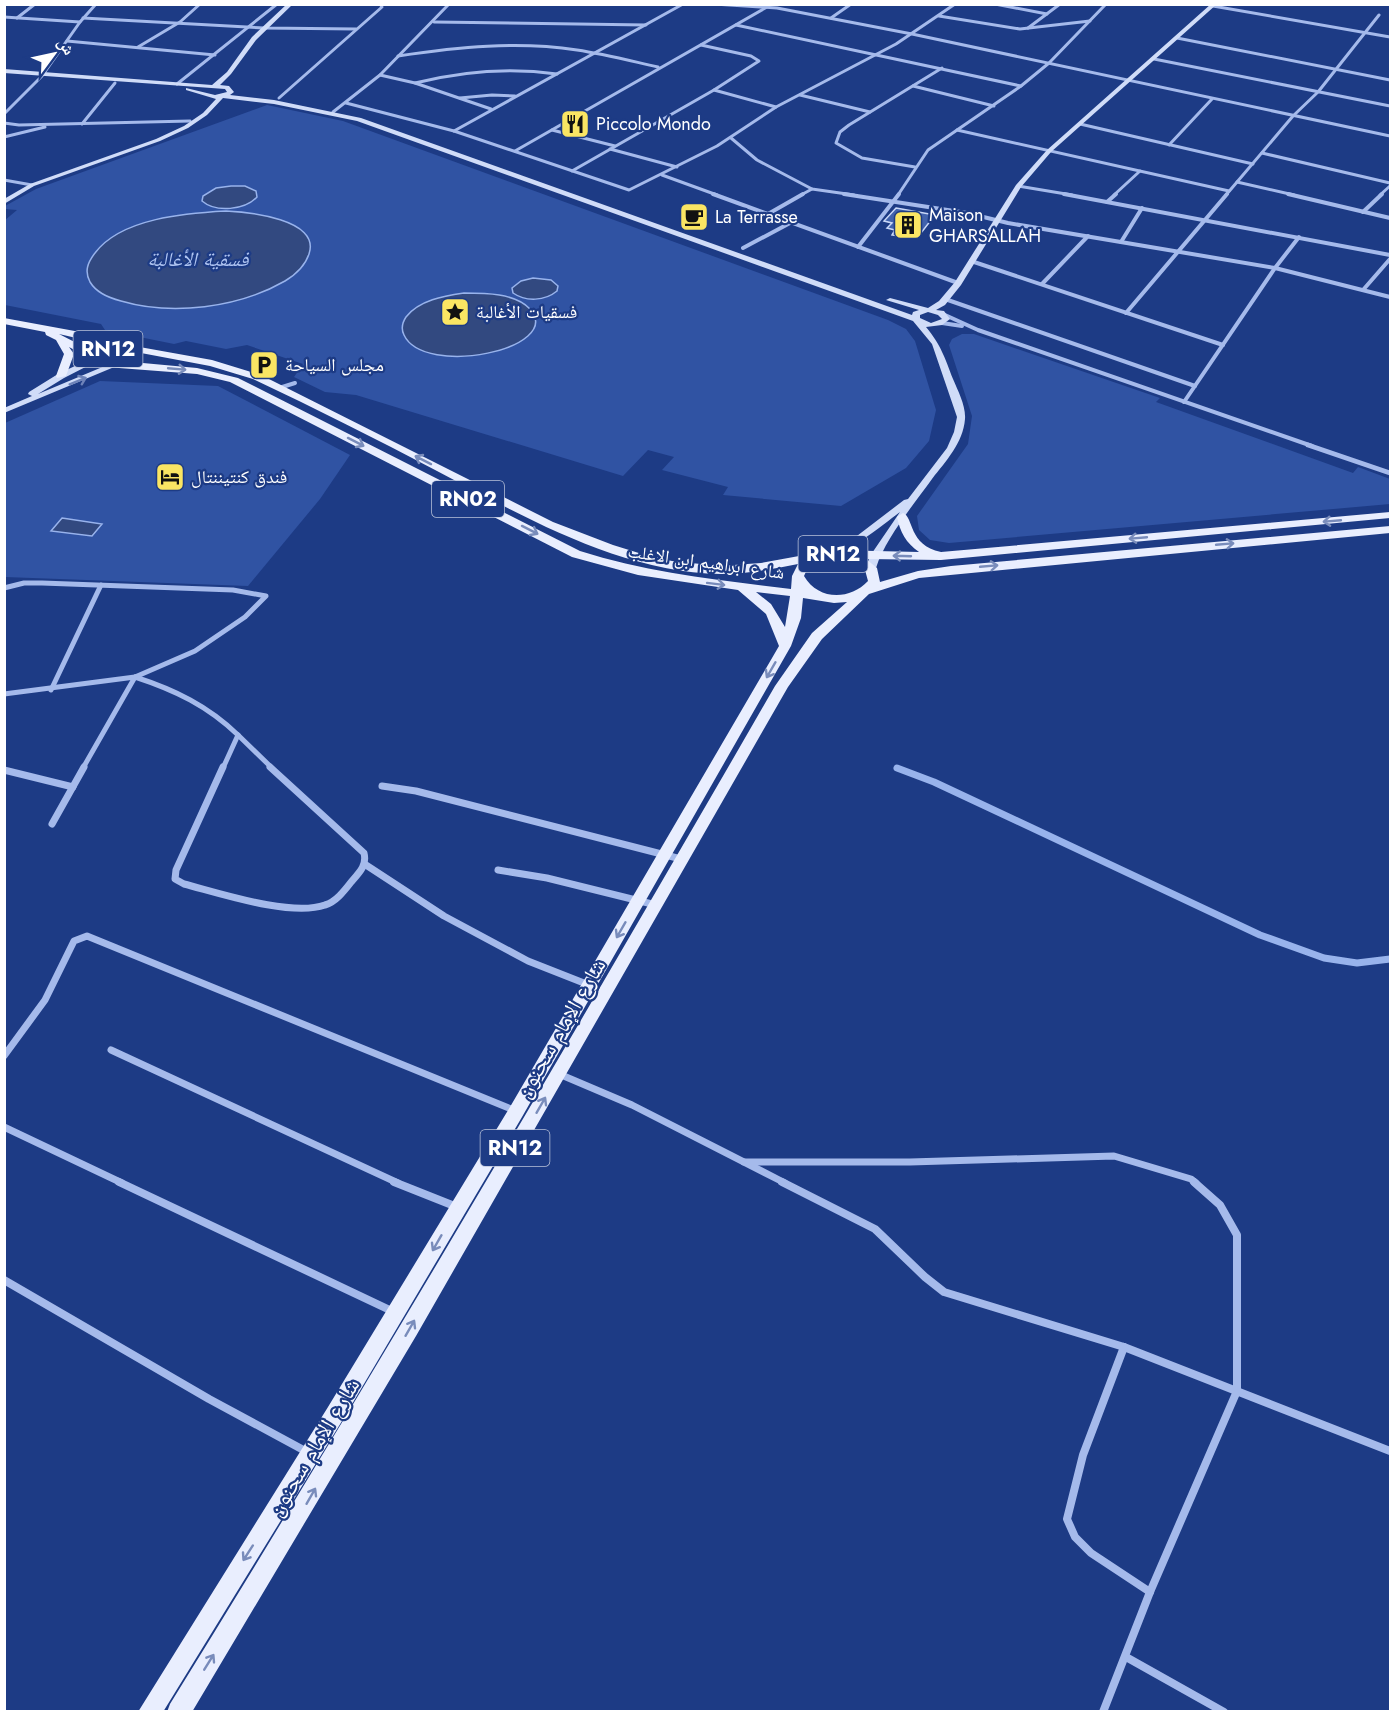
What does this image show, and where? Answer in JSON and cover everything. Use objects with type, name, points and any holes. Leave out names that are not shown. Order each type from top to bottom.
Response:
[{"type":"main road","points":[[4,321],[41,329]]},
{"type":"main road","name":"RN12","points":[[41,329],[91,337],[136,352],[134,357],[117,364],[103,364],[97,358],[41,329]]},
{"type":"main road","points":[[58,339],[69,354],[61,376]]},
{"type":"main road","name":"RN12","points":[[97,358],[103,351],[128,348]]},
{"type":"main road","name":"شارع ابراهيم ابن الاغلب","points":[[128,348],[212,363],[236,370],[279,388],[542,521],[609,550],[652,561],[707,569],[738,570],[817,556]]},
{"type":"main road","name":"شارع ابراهيم ابن الاغلب","points":[[117,364],[197,371],[234,380],[576,554],[611,566],[667,578],[739,587],[798,584]]},
{"type":"main road","points":[[844,555],[941,556],[1390,515]]},
{"type":"main road","points":[[903,517],[907,533],[913,543],[922,550],[941,556]]},
{"type":"main road","points":[[866,592],[918,574],[951,570],[1390,529]]},
{"type":"main road","name":"RN12","points":[[844,555],[864,562],[871,568],[874,582],[866,592],[840,599],[828,598],[798,584],[800,568],[817,556],[844,555]]},
{"type":"main road","name":"شارع الإمام سحنون","points":[[178,1712],[299,1516],[656,905],[674,857],[785,646],[795,618],[798,584]]},
{"type":"main road","points":[[739,587],[759,598],[771,610],[779,623],[785,646]]},
{"type":"main road","name":"شارع الإمام سحنون","points":[[149,1712],[396,1313],[638,901],[674,857],[799,659],[823,630],[866,592]]},
{"type":"street","points":[[17,18],[35,4]]},
{"type":"street","points":[[4,114],[41,75],[96,4]]},
{"type":"street","points":[[138,47],[180,22],[200,4]]},
{"type":"street","points":[[267,4],[311,4]]},
{"type":"street","points":[[279,98],[378,12],[382,7],[380,4]]},
{"type":"street","points":[[340,108],[380,75],[449,4]]},
{"type":"street","points":[[454,131],[683,4]]},
{"type":"street","points":[[714,4],[769,6],[831,18],[1390,136]]},
{"type":"street","points":[[831,18],[851,4]]},
{"type":"street","points":[[41,75],[213,87],[340,108],[454,131],[629,190],[731,138],[776,107],[878,54],[956,4]]},
{"type":"street","points":[[995,4],[1047,14]]},
{"type":"street","points":[[1028,28],[1060,4]]},
{"type":"street","points":[[858,247],[893,203],[928,150],[1021,86],[1049,63],[1106,4]]},
{"type":"street","points":[[177,84],[277,5]]},
{"type":"street","points":[[4,193],[165,132],[190,120],[204,106],[206,99],[203,90],[213,87],[227,77],[238,58],[264,28],[290,5]]},
{"type":"street","points":[[936,344],[917,320],[916,314],[943,301],[958,283],[1018,186],[1049,151],[1214,5],[1390,38]]},
{"type":"street","points":[[515,151],[769,6]]},
{"type":"street","points":[[1126,313],[1293,116],[1318,92],[1379,15]]},
{"type":"street","points":[[939,16],[1010,28],[1091,21]]},
{"type":"street","points":[[4,17],[180,22],[264,28],[356,29]]},
{"type":"street","points":[[434,22],[647,25]]},
{"type":"street","points":[[736,25],[1021,86]]},
{"type":"street","points":[[1177,38],[1390,80]]},
{"type":"street","points":[[67,41],[215,55]]},
{"type":"street","points":[[398,56],[450,48],[503,45],[565,48],[658,68]]},
{"type":"street","points":[[572,171],[714,90],[759,61],[751,56],[700,45]]},
{"type":"street","points":[[1154,59],[1390,106]]},
{"type":"street","points":[[915,167],[860,157],[847,152],[836,143],[840,132],[942,68]]},
{"type":"street","points":[[415,82],[452,73],[486,69],[534,70],[556,74]]},
{"type":"street","points":[[4,72],[163,85],[203,95],[340,108],[853,287]]},
{"type":"street","points":[[380,75],[415,82],[491,110]]},
{"type":"street","points":[[227,77],[230,89]]},
{"type":"street","points":[[82,123],[115,82]]},
{"type":"street","points":[[913,86],[994,106]]},
{"type":"street","points":[[4,202],[28,183],[174,133],[197,120],[230,89]]},
{"type":"street","points":[[714,90],[776,107]]},
{"type":"street","points":[[459,98],[492,95],[516,96]]},
{"type":"street","points":[[799,95],[870,112]]},
{"type":"street","points":[[1169,145],[1212,99]]},
{"type":"street","points":[[340,108],[359,119],[927,324],[942,319],[978,330]]},
{"type":"street","points":[[4,123],[190,120]]},
{"type":"street","points":[[4,137],[53,124]]},
{"type":"street","points":[[1080,124],[1253,164]]},
{"type":"street","points":[[552,130],[615,146]]},
{"type":"street","points":[[957,130],[1229,191]]},
{"type":"street","points":[[731,138],[757,160],[812,189],[967,213],[997,221],[1275,268],[1390,297]]},
{"type":"street","points":[[610,149],[677,167]]},
{"type":"street","points":[[1262,153],[1390,184]]},
{"type":"street","points":[[1107,202],[1140,171]]},
{"type":"street","points":[[662,175],[958,283]]},
{"type":"street","points":[[4,180],[28,183]]},
{"type":"street","points":[[1237,182],[1390,218]]},
{"type":"street","points":[[1363,212],[1390,184]]},
{"type":"street","points":[[1018,186],[1206,219],[1390,257],[1363,290]]},
{"type":"street","points":[[768,214],[812,189]]},
{"type":"street","points":[[1121,242],[1142,208]]},
{"type":"street","points":[[743,248],[790,223]]},
{"type":"street","points":[[1042,284],[1088,236]]},
{"type":"street","points":[[1184,402],[1275,268],[1299,237]]},
{"type":"street","points":[[971,261],[1223,345]]},
{"type":"street","points":[[886,299],[928,310],[942,319],[1390,473]]},
{"type":"street","points":[[871,568],[875,556],[915,496],[951,448],[958,432],[961,417],[935,337],[942,319],[943,301]]},
{"type":"street","points":[[943,301],[1195,386]]},
{"type":"street","points":[[4,410],[61,376],[97,358]]},
{"type":"street","points":[[4,410],[117,364]]},
{"type":"street","points":[[279,388],[295,383]]},
{"type":"street","points":[[817,556],[856,541],[876,529],[915,496]]},
{"type":"street","points":[[4,588],[24,583],[101,585],[233,590],[266,596],[245,617],[195,651],[135,677],[51,690],[4,694]]},
{"type":"street","points":[[51,690],[101,585]]},
{"type":"street","points":[[135,677],[165,687],[202,705],[238,735],[288,784],[361,848],[366,858],[366,865],[326,906],[306,909],[291,908],[184,884],[175,879],[176,870],[238,735]]},
{"type":"street","points":[[52,824],[135,677]]},
{"type":"street","points":[[4,770],[73,787]]},
{"type":"street","points":[[382,786],[416,791],[674,857]]},
{"type":"street","points":[[366,865],[455,922],[528,961],[589,985]]},
{"type":"street","points":[[498,870],[547,878],[656,905]]},
{"type":"street","points":[[4,1056],[45,1000],[74,941],[87,936],[516,1112]]},
{"type":"street","points":[[111,1050],[368,1172],[458,1207]]},
{"type":"street","points":[[559,1074],[632,1105],[875,1229],[891,1242],[927,1281],[944,1292],[1124,1347],[1390,1450]]},
{"type":"street","points":[[4,1127],[396,1313]]},
{"type":"street","points":[[744,1162],[1114,1156],[1191,1179],[1220,1205],[1237,1235],[1237,1391],[1150,1592],[1103,1712]]},
{"type":"street","points":[[4,1280],[310,1454]]},
{"type":"street","points":[[1124,1347],[1083,1455],[1066,1519],[1075,1537],[1091,1553],[1150,1592]]},
{"type":"street","points":[[1126,1657],[1224,1712]]},
{"type":"shaded area","name":"فسقيات الأغالبة","points":[[267,105],[343,121],[888,320],[906,329],[915,341],[936,410],[929,441],[906,468],[841,506],[723,495],[728,487],[662,470],[674,457],[648,450],[623,476],[356,395],[325,392],[294,377],[303,364],[247,345],[226,349],[186,341],[174,344],[105,330],[101,324],[5,305],[4,221],[17,210],[5,209],[5,206],[36,189]]},
{"type":"shaded area","points":[[962,334],[974,334],[1160,398],[1156,402],[1353,473],[1358,467],[1390,479],[1390,504],[949,543],[930,540],[919,530],[917,516],[968,444],[972,416],[949,345],[952,339]]},
{"type":"shaded area","name":"فندق كنتيننتال","points":[[100,381],[218,386],[350,455],[320,499],[248,586],[5,577],[5,423]]},
{"type":"water","name":"فسقية الأغالبة","points":[[245,186],[256,191],[257,197],[245,205],[230,208],[215,207],[202,201],[203,196],[216,188]]},
{"type":"water","name":"فسقية الأغالبة","points":[[226,211],[265,216],[294,225],[310,242],[309,254],[305,262],[289,279],[267,290],[247,298],[204,307],[141,306],[99,292],[90,282],[87,270],[90,260],[106,241],[121,232],[174,216]]},
{"type":"water","points":[[533,278],[551,280],[558,286],[557,291],[547,297],[535,299],[524,298],[513,293],[512,288],[521,281]]},
{"type":"water","points":[[464,293],[499,295],[524,304],[530,309],[535,323],[528,336],[511,346],[488,353],[462,356],[437,355],[417,348],[404,335],[402,328],[405,319],[418,306],[440,297]]},
{"type":"water","points":[[62,518],[102,524],[92,536],[51,531]]},
{"type":"building","name":"Maison GHARSALLAH","points":[[896,208],[935,215],[921,233],[916,232],[912,238],[892,235],[895,230],[887,228],[892,223],[884,221]]},
{"type":"waterway","points":[[897,768],[934,782],[1260,935],[1324,958],[1357,963],[1390,959]]},
{"type":"place","name":"Piccolo Mondo","points":[[575,124]]},
{"type":"place","name":"La Terrasse","points":[[694,217]]},
{"type":"place","name":"Maison GHARSALLAH","points":[[908,225]]},
{"type":"place","name":"فسقيات الأغالبة","points":[[455,312]]},
{"type":"place","name":"مجلس السياحة","points":[[264,365]]},
{"type":"place","name":"فندق كنتيننتال","points":[[170,477]]}]
